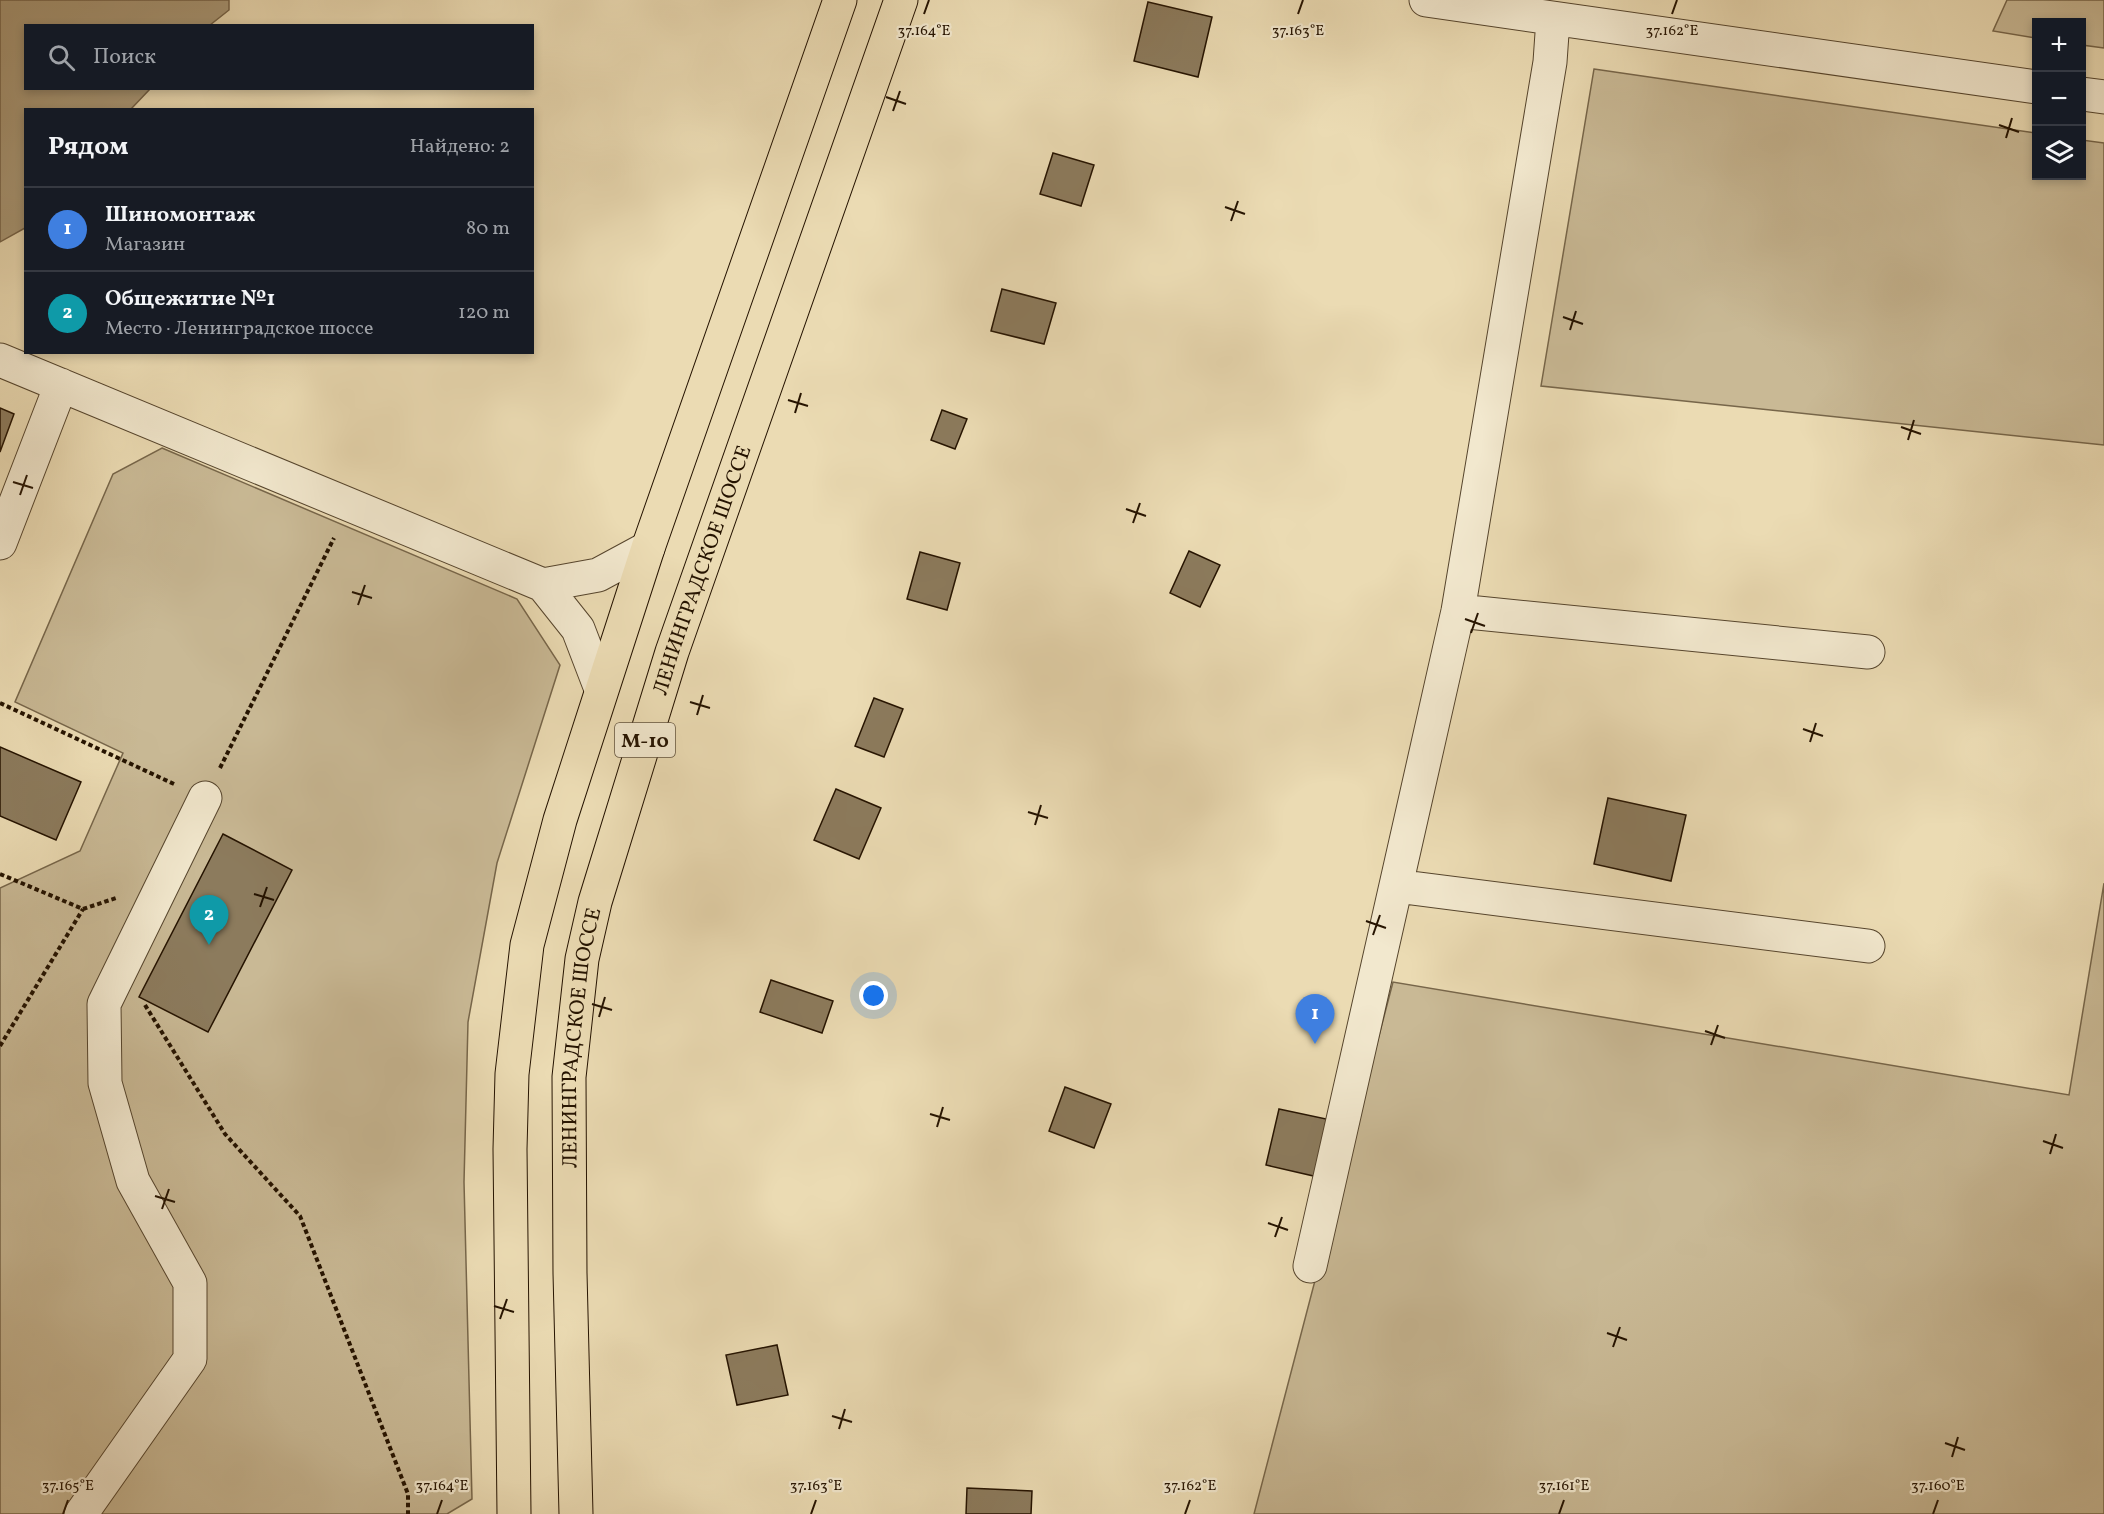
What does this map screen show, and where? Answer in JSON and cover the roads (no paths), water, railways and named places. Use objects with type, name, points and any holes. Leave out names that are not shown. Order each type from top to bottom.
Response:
[{"type":"highway","name":"М-10","points":[[514,1514],[510,1149],[512,1074],[527,945],[542,882],[601,689],[648,548],[840,0]]},
{"type":"highway","name":"ЛЕНИНГРАДСКОЕ ШОССЕ","points":[[576,1514],[570,1285],[569,1077],[582,959],[607,860],[672,652],[808,273],[901,0]]},
{"type":"street","points":[[1426,0],[2032,86]]},
{"type":"street","points":[[1310,1266],[1458,611],[1550,62],[1553,19]]},
{"type":"street","points":[[2086,94],[2104,97]]},
{"type":"street","points":[[0,360],[543,585],[578,629],[601,689]]},
{"type":"street","points":[[0,543],[61,385]]},
{"type":"street","points":[[543,585],[598,575],[648,548]]},
{"type":"street","points":[[1458,611],[1868,652]]},
{"type":"street","points":[[81,1514],[190,1359],[190,1283],[133,1181],[105,1083],[104,1004],[205,798]]},
{"type":"street","points":[[1396,886],[1868,946]]},
{"type":"place","name":"Общежитие №1","points":[[209,945]]},
{"type":"place","name":"Шиномонтаж","points":[[1315,1044]]}]
